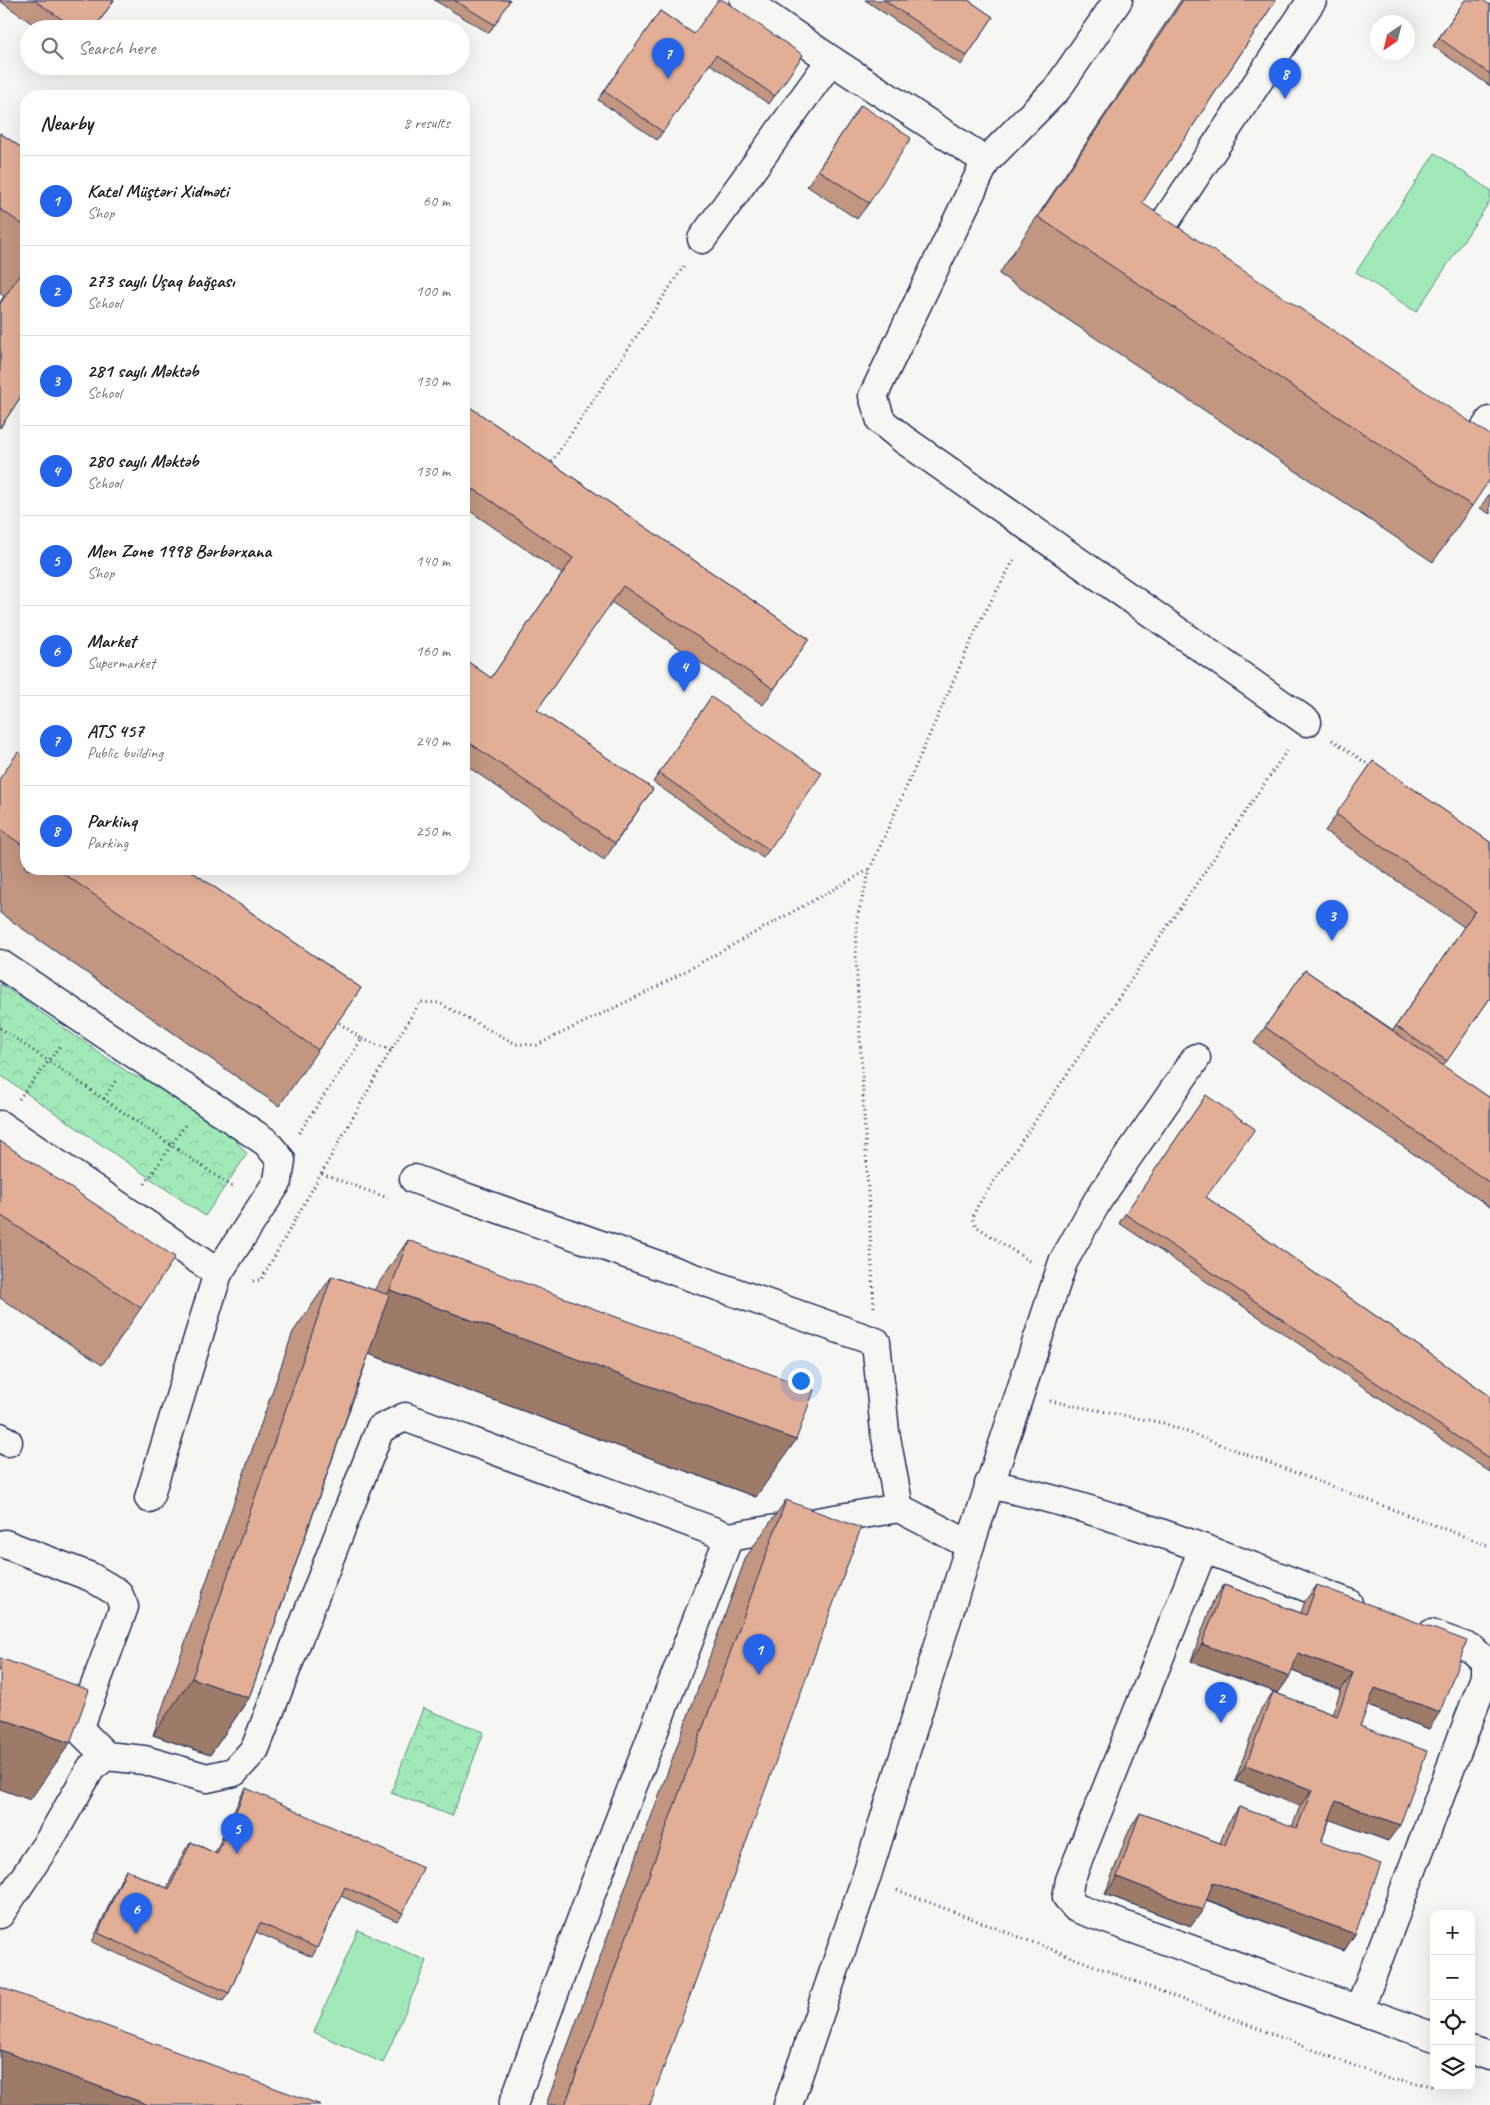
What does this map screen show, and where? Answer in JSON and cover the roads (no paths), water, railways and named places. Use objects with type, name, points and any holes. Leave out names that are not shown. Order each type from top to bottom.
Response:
[{"type":"lane","points":[[744,0],[831,60],[986,161]]},
{"type":"lane","points":[[1118,0],[1057,89],[986,161],[873,396],[882,421],[903,439],[1307,722]]},
{"type":"lane","points":[[1184,272],[1170,262],[1159,244],[1162,228],[1312,0]]},
{"type":"lane","points":[[702,239],[831,60]]},
{"type":"lane","points":[[1427,443],[1435,448],[1460,451],[1476,442],[1490,421]]},
{"type":"lane","points":[[0,964],[266,1142],[280,1160],[278,1181],[218,1273],[149,1498]]},
{"type":"lane","points":[[788,2105],[866,1878],[970,1545],[1063,1262],[1098,1200],[1196,1058]]},
{"type":"lane","points":[[0,1125],[218,1273]]},
{"type":"lane","points":[[414,1179],[876,1342],[885,1432],[899,1508]]},
{"type":"lane","points":[[0,1684],[48,1705],[79,1729],[106,1756],[144,1760],[206,1778],[234,1772],[255,1749],[380,1429],[405,1417],[729,1537],[899,1508],[970,1545]]},
{"type":"lane","points":[[990,1484],[1036,1494],[1202,1549],[1370,1611]]},
{"type":"lane","points":[[513,2105],[590,1895],[729,1537]]},
{"type":"lane","points":[[5,1544],[91,1578],[118,1593],[124,1607],[79,1729]]},
{"type":"lane","points":[[1202,1549],[1070,1880],[1068,1897],[1076,1908],[1430,2036]]},
{"type":"lane","points":[[1358,2010],[1485,1677],[1485,1662],[1472,1650],[1407,1625]]},
{"type":"lane","points":[[1,1910],[50,1839],[91,1768],[106,1756]]},
{"type":"lane","points":[[1475,2051],[1490,2056]]},
{"type":"place","name":"ATS 457","points":[[668,79]]},
{"type":"place","name":"Parkinq","points":[[1285,99]]},
{"type":"place","name":"280 saylı Məktəb","points":[[684,692]]},
{"type":"place","name":"281 saylı Məktəb","points":[[1332,941]]},
{"type":"place","name":"Katel Müştəri Xidməti","points":[[759,1675]]},
{"type":"place","name":"273 saylı Uşaq bağçası","points":[[1221,1723]]},
{"type":"place","name":"Men Zone 1998 Bərbərxana","points":[[237,1854]]},
{"type":"place","name":"Market","points":[[136,1934]]}]
